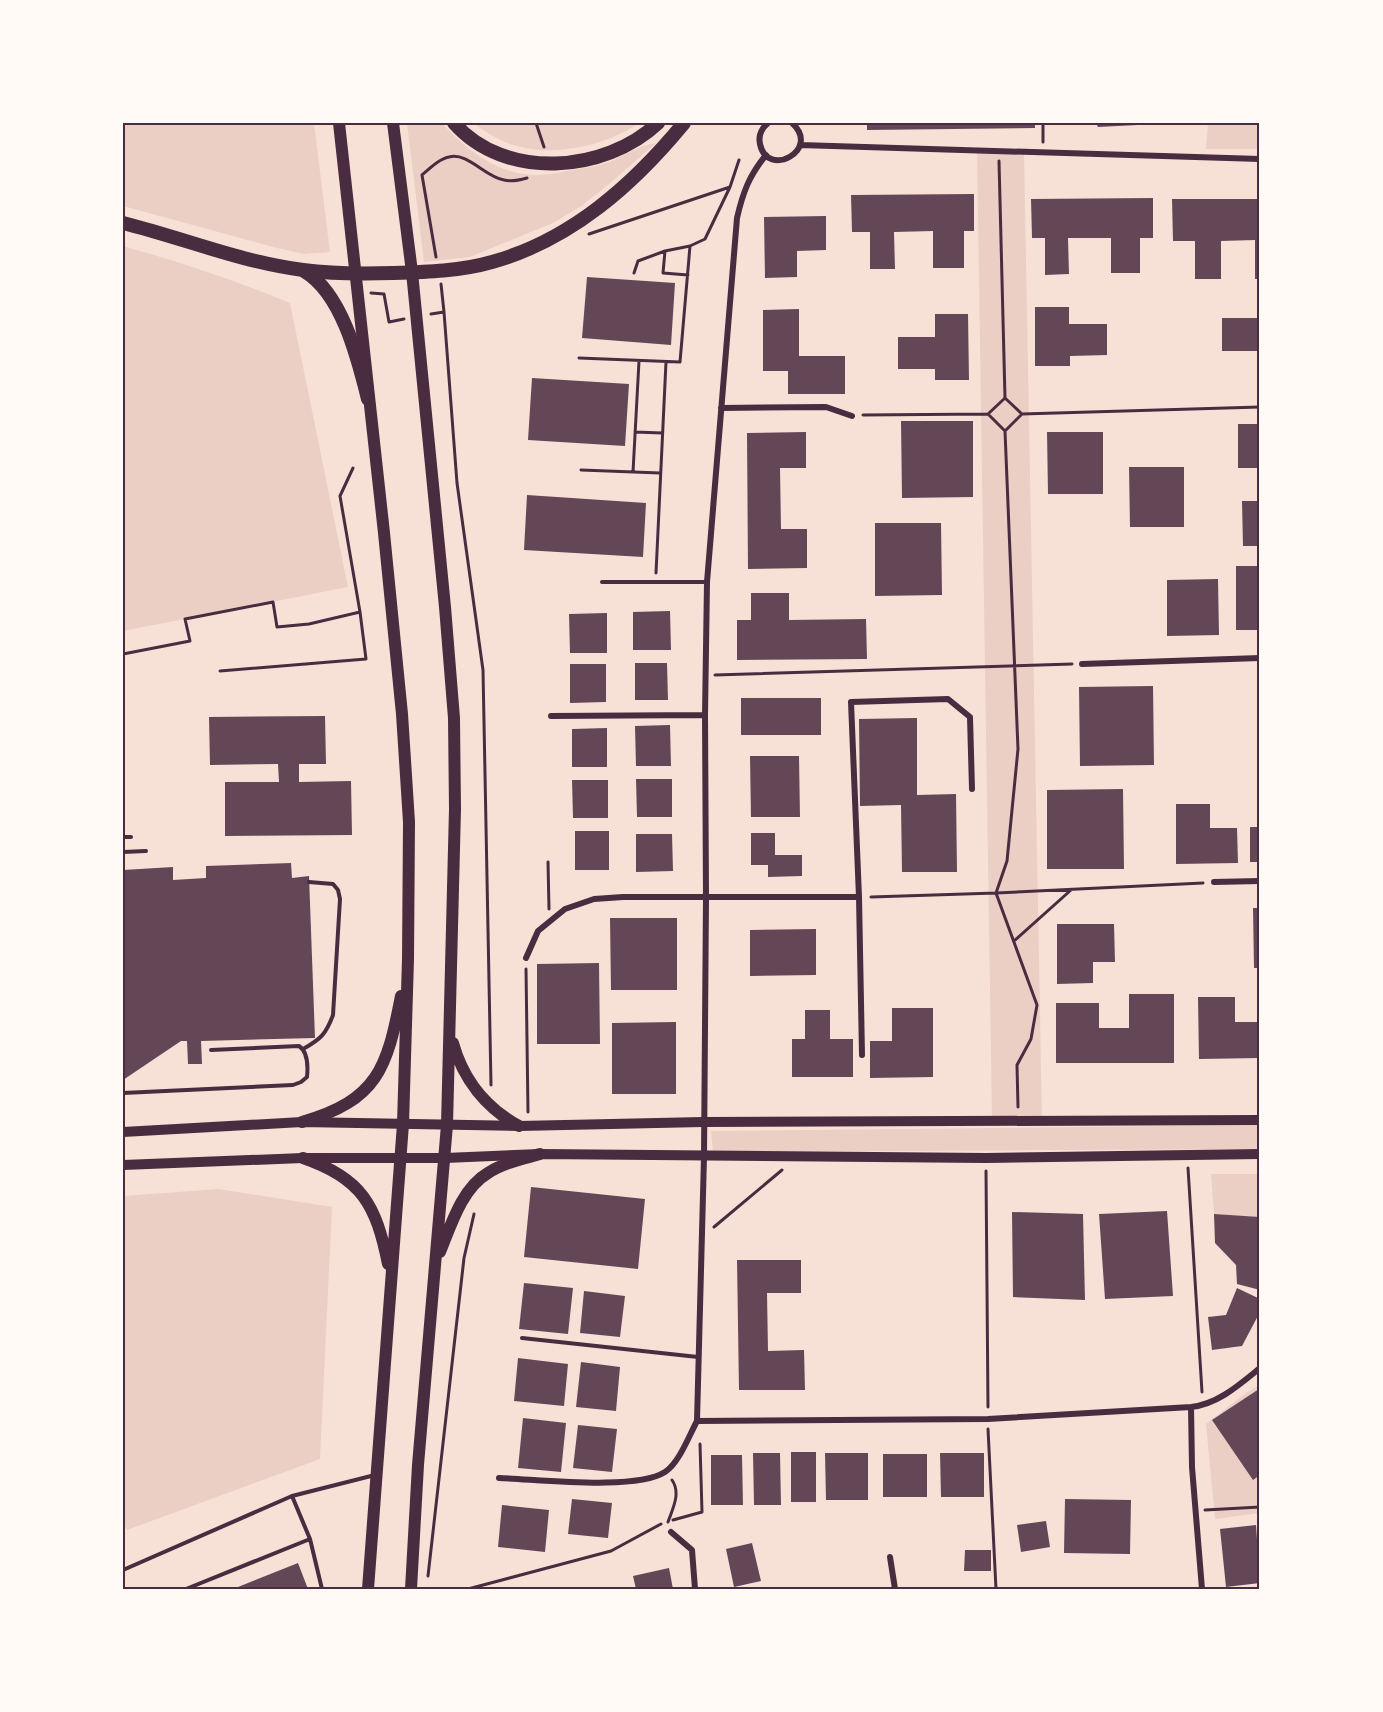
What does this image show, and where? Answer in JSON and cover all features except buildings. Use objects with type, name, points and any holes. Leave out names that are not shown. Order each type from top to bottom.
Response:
[{"type":"highway","points":[[453,123],[468,136],[501,155],[537,163],[570,162],[596,157],[645,136],[658,123]]},
{"type":"highway","points":[[123,223],[236,256],[303,270],[356,274],[412,272],[492,262],[533,247],[590,215],[662,150],[684,123]]},
{"type":"highway","points":[[303,270],[314,277],[334,303],[356,355],[368,399]]},
{"type":"main road","points":[[339,123],[384,533],[402,714],[409,822],[403,1124],[368,1589]]},
{"type":"main road","points":[[393,123],[412,272],[454,718],[455,809],[447,1125],[411,1589]]},
{"type":"main road","points":[[302,1122],[326,1115],[344,1106],[364,1093],[379,1072],[388,1050],[408,959]]},
{"type":"main road","points":[[450,1031],[456,1053],[478,1092],[490,1107],[524,1126]]},
{"type":"main road","points":[[435,1267],[457,1210],[485,1174],[500,1166],[540,1154]]},
{"type":"main road","points":[[303,1158],[337,1172],[351,1181],[361,1192],[378,1225],[391,1279]]},
{"type":"street","points":[[768,123],[760,131],[761,149],[772,159],[780,161],[790,158],[800,145],[799,131],[792,123]]},
{"type":"street","points":[[800,145],[1260,159]]},
{"type":"street","points":[[499,1478],[607,1483],[640,1480],[665,1472],[679,1456],[697,1421],[704,1157],[707,582],[737,218],[743,190],[766,155]]},
{"type":"street","points":[[721,408],[826,407],[852,416]]},
{"type":"street","points":[[1082,663],[1260,658]]},
{"type":"street","points":[[862,1055],[859,897],[851,702],[948,699],[970,717],[972,789]]},
{"type":"street","points":[[551,716],[705,715]]},
{"type":"street","points":[[1214,882],[1260,880]]},
{"type":"street","points":[[526,958],[538,931],[565,909],[594,899],[859,897]]},
{"type":"street","points":[[123,1132],[302,1122],[524,1126],[703,1122],[1260,1120]]},
{"type":"street","points":[[123,1165],[303,1158],[445,1158],[540,1154],[986,1158],[1260,1154]]},
{"type":"street","points":[[697,1421],[988,1419],[1203,1406],[1239,1385],[1260,1368]]},
{"type":"street","points":[[1191,1407],[1192,1467],[1203,1589]]},
{"type":"street","points":[[671,1532],[692,1550],[695,1589]]},
{"type":"street","points":[[890,1557],[895,1589]]},
{"type":"lane","points":[[602,582],[707,582]]},
{"type":"lane","points":[[123,837],[131,837]]},
{"type":"lane","points":[[123,852],[146,851]]},
{"type":"lane","points":[[303,1049],[320,1039],[328,1030],[333,1015],[340,899],[338,890],[333,884],[309,882]]},
{"type":"lane","points":[[123,1093],[293,1085],[307,1077],[306,1054],[298,1046],[211,1050]]},
{"type":"lane","points":[[522,1338],[698,1357]]},
{"type":"lane","points":[[123,1570],[292,1496],[375,1475]]},
{"type":"lane","points":[[292,1496],[310,1539],[322,1589]]},
{"type":"lane","points":[[186,1589],[310,1539]]},
{"type":"path","points":[[536,123],[544,147]]},
{"type":"path","points":[[1043,123],[1043,147]]},
{"type":"path","points":[[999,151],[1005,398],[1022,414]]},
{"type":"path","points":[[358,293],[384,294],[389,322],[444,312],[439,269],[433,247],[422,175],[440,160],[450,156],[462,157],[488,174],[504,181],[532,177]]},
{"type":"path","points":[[634,273],[638,261],[665,251],[690,246],[705,239],[730,187],[738,160]]},
{"type":"path","points":[[579,358],[680,362],[690,246]]},
{"type":"path","points":[[665,251],[663,273],[688,275]]},
{"type":"path","points":[[633,472],[639,361]]},
{"type":"path","points":[[655,582],[666,362]]},
{"type":"path","points":[[852,416],[988,414],[1005,398]]},
{"type":"path","points":[[1005,431],[1022,414],[1260,407]]},
{"type":"path","points":[[988,414],[1005,431],[1018,749],[1007,861],[996,893],[1037,1005],[1031,1039],[1017,1065],[1018,1121]]},
{"type":"path","points":[[635,432],[662,433]]},
{"type":"path","points":[[220,670],[366,659],[339,496],[354,468]]},
{"type":"path","points":[[581,470],[660,473]]},
{"type":"path","points":[[123,654],[190,641],[185,619],[273,602],[278,627],[309,624],[360,612]]},
{"type":"path","points":[[705,675],[1015,667],[1082,663]]},
{"type":"path","points":[[548,862],[549,922]]},
{"type":"path","points":[[859,897],[1214,882]]},
{"type":"path","points":[[1014,941],[1071,889]]},
{"type":"path","points":[[524,1126],[526,958]]},
{"type":"path","points":[[1187,1154],[1203,1406]]},
{"type":"path","points":[[701,1238],[796,1158]]},
{"type":"path","points":[[986,1158],[988,1419],[996,1589]]},
{"type":"path","points":[[468,1589],[611,1551],[667,1521],[702,1512],[702,1456],[697,1421]]},
{"type":"path","points":[[665,1472],[675,1484],[676,1503],[667,1521],[671,1532]]},
{"type":"path","points":[[1196,1510],[1260,1507]]},
{"type":"shaded area","points":[[123,123],[314,123],[330,252],[304,254],[277,248],[123,206]]},
{"type":"shaded area","points":[[407,123],[442,123],[462,143],[484,159],[496,166],[522,174],[555,173],[600,165],[643,146],[656,143],[583,205],[553,223],[470,257],[424,262]]},
{"type":"shaded area","points":[[473,123],[639,123],[608,139],[591,144],[574,148],[538,150],[505,142]]},
{"type":"shaded area","points":[[1208,123],[1260,123],[1260,149],[1206,149]]},
{"type":"shaded area","points":[[977,150],[1024,152],[1042,1121],[992,1121]]},
{"type":"shaded area","points":[[123,246],[207,272],[290,303],[348,587],[123,631]]},
{"type":"shaded area","points":[[1260,1125],[1260,1149],[713,1152],[711,1131]]},
{"type":"shaded area","points":[[1211,1174],[1260,1174],[1260,1217],[1214,1214]]},
{"type":"shaded area","points":[[219,1189],[332,1207],[320,1459],[127,1530],[123,1522],[123,1489],[125,1486],[123,1196]]},
{"type":"shaded area","points":[[1260,1385],[1260,1513],[1215,1519],[1206,1424]]}]
